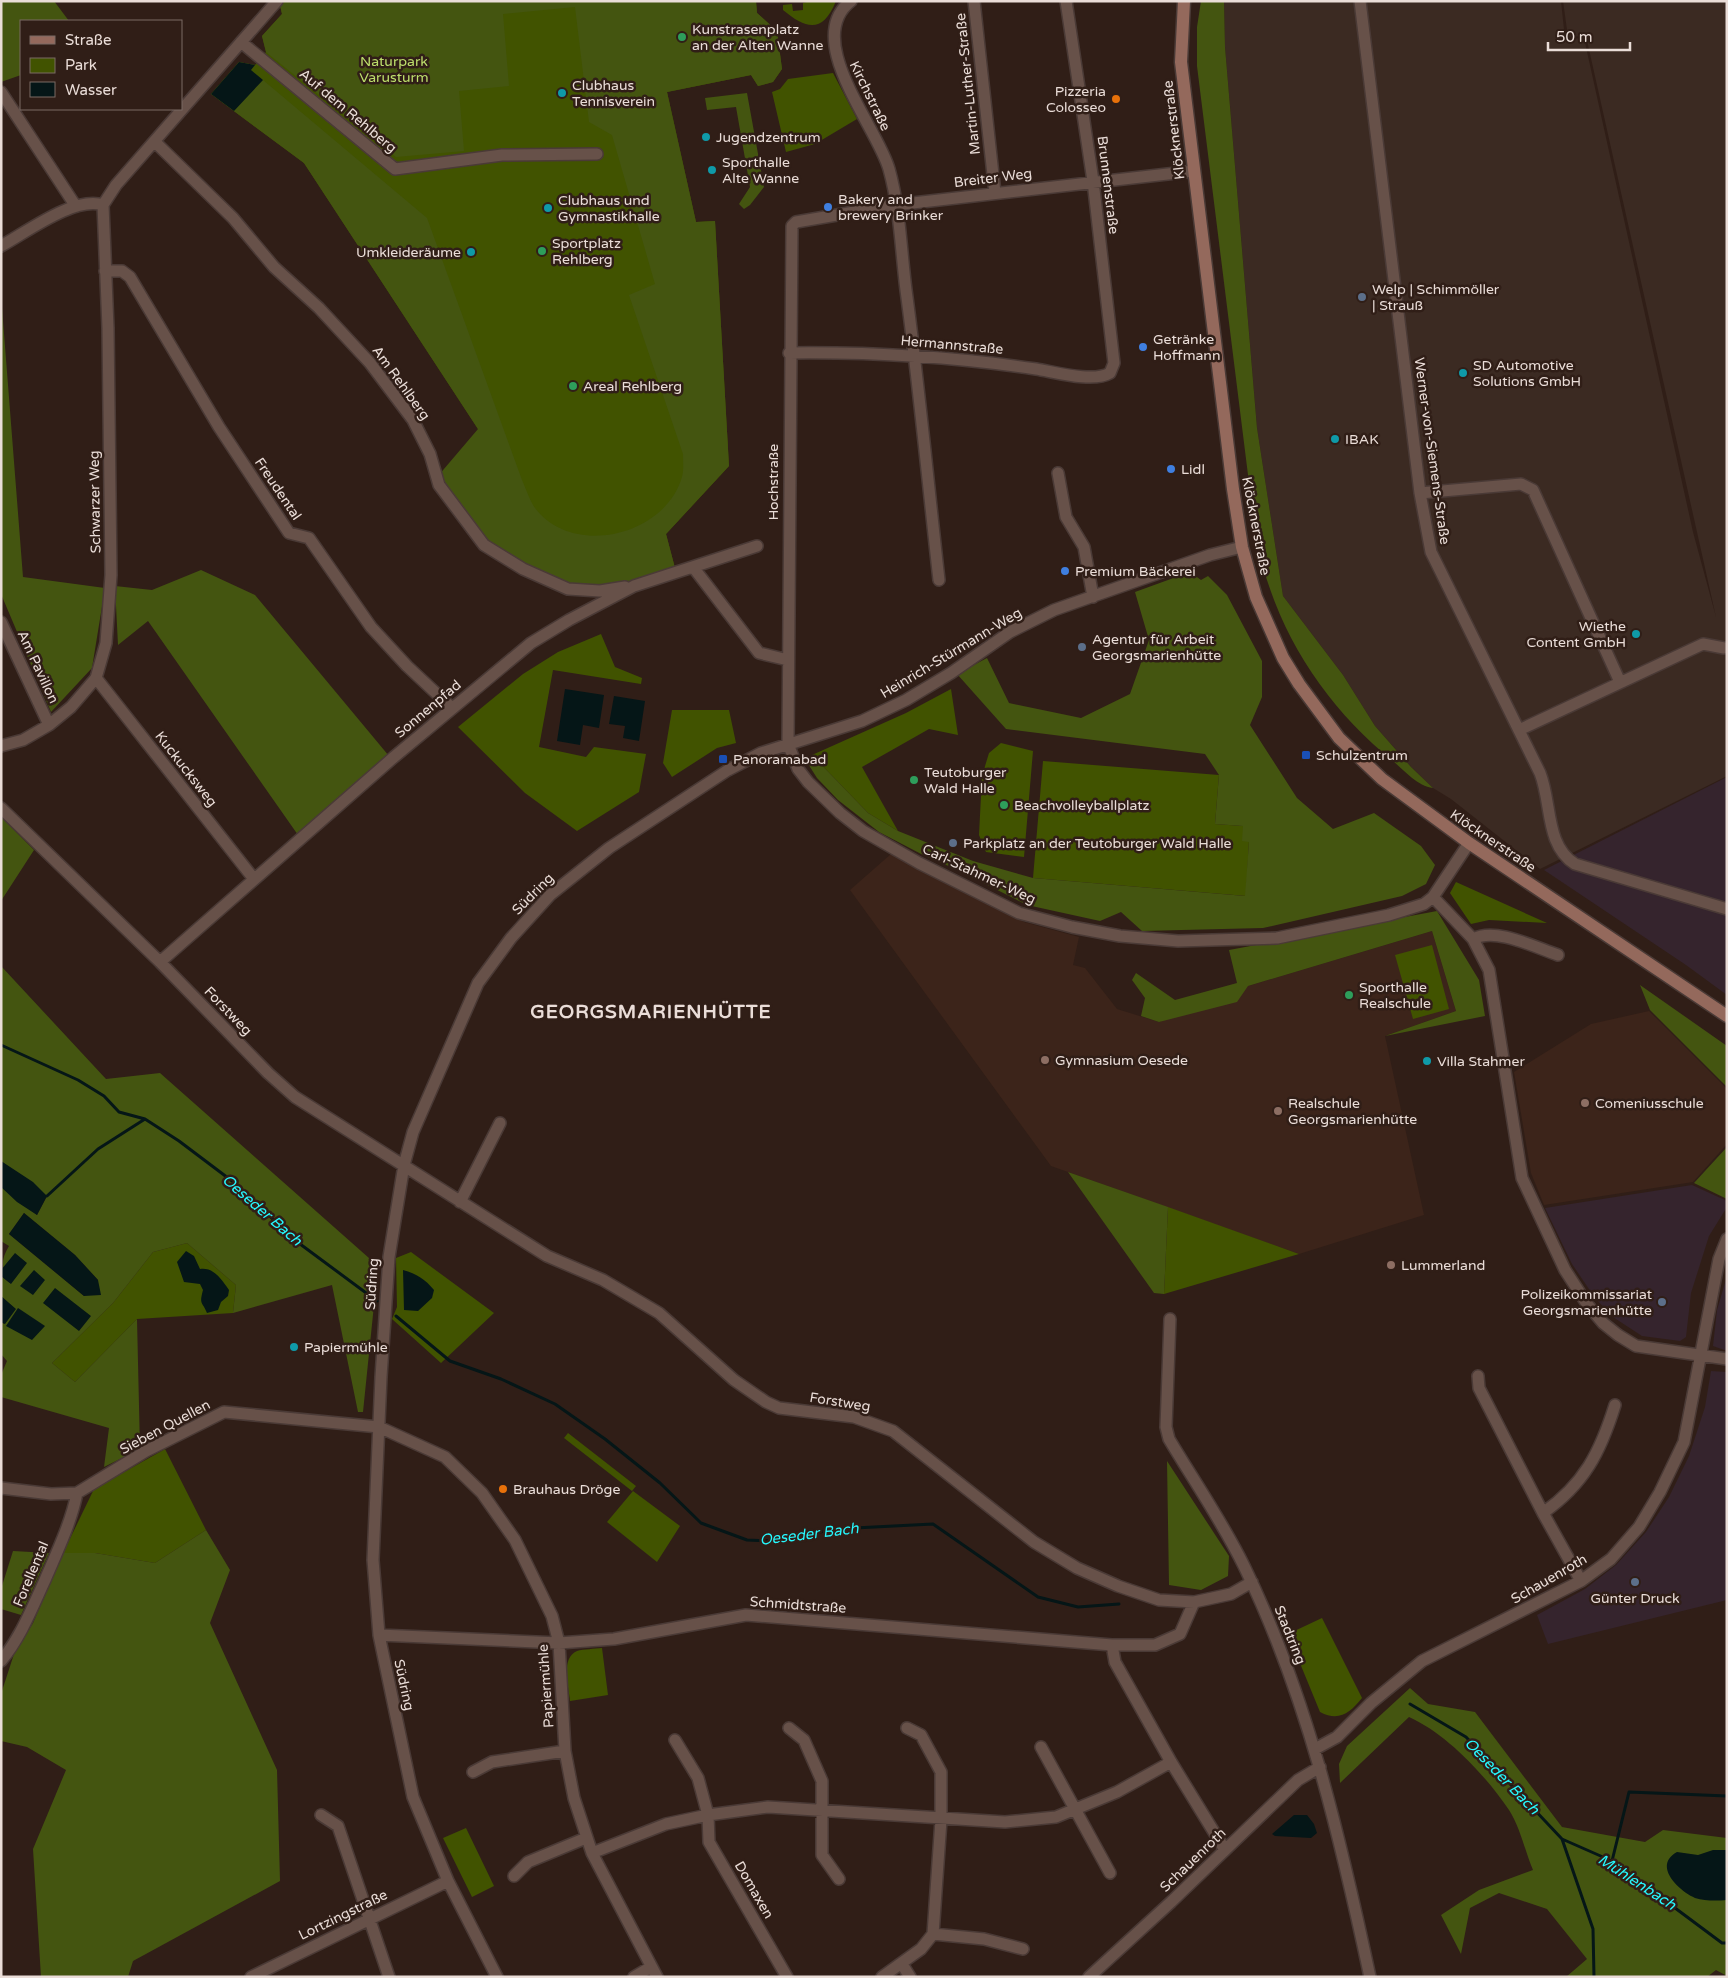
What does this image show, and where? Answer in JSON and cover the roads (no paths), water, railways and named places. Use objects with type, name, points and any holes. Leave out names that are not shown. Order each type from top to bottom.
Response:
[{"type":"main road","name":"Klöcknerstraße","points":[[1184,1],[1181,62],[1242,547],[1256,597],[1268,627],[1287,664],[1318,712],[1339,738],[1382,780],[1468,844],[1727,1016]]},
{"type":"street","points":[[1,246],[75,205],[96,203],[103,205],[116,185],[277,1]]},
{"type":"street","name":"Kirchstraße","points":[[851,1],[842,8],[835,28],[838,65],[889,168],[915,357],[939,580]]},
{"type":"street","name":"Martin-Luther-Straße","points":[[974,1],[995,193]]},
{"type":"street","name":"Brunnenstraße","points":[[1066,1],[1093,181],[1114,363],[1110,373]]},
{"type":"street","name":"Werner-von-Siemens-Straße","points":[[1360,1],[1420,493],[1430,552],[1545,786],[1551,827],[1562,853],[1568,860],[1585,867],[1727,909]]},
{"type":"street","name":"Auf dem Rehlberg","points":[[241,42],[395,169],[502,155],[597,154]]},
{"type":"street","points":[[1,92],[75,205]]},
{"type":"street","name":"Am Rehlberg","points":[[155,142],[233,218],[274,268],[320,308],[370,363],[413,420],[430,454],[440,486],[484,545],[523,569],[568,589],[600,590],[634,586]]},
{"type":"street","name":"Breiter Weg","points":[[796,222],[895,206],[1194,170]]},
{"type":"street","name":"Schwarzer Weg","points":[[1,746],[24,740],[49,725],[71,706],[96,678],[106,643],[112,575],[103,205]]},
{"type":"street","name":"Hochstraße","points":[[788,744],[789,353],[792,226],[796,222]]},
{"type":"street","name":"Freudental","points":[[105,271],[122,271],[130,277],[219,427],[289,533],[309,538],[371,627],[407,666],[452,708]]},
{"type":"street","name":"Hermannstraße","points":[[789,353],[856,352],[1002,364],[1094,378],[1110,373]]},
{"type":"street","points":[[1058,473],[1066,517],[1084,547],[1094,597]]},
{"type":"street","points":[[1420,493],[1521,484],[1533,490],[1620,682]]},
{"type":"street","name":"Sonnenpfad","points":[[160,962],[452,708],[531,643],[569,620],[634,586],[757,546]]},
{"type":"street","name":"Heinrich-Stürmann-Weg","points":[[788,744],[862,721],[906,700],[952,673],[1010,632],[1054,610],[1210,554],[1242,547]]},
{"type":"street","points":[[693,567],[759,653],[788,660]]},
{"type":"street","name":"Am Pavillon","points":[[1,622],[49,725]]},
{"type":"street","points":[[1519,730],[1703,644],[1724,648]]},
{"type":"street","name":"Kuckucksweg","points":[[96,678],[254,879]]},
{"type":"street","name":"Carl-Stahmer-Weg","points":[[788,744],[798,769],[808,782],[863,831],[919,863],[1019,913],[1072,927],[1178,941],[1277,938],[1389,915],[1424,904],[1432,897],[1468,844]]},
{"type":"street","name":"Südring","points":[[497,1977],[448,1881],[413,1797],[378,1635],[373,1560],[379,1427],[389,1257],[404,1165],[420,1114],[478,983],[511,938],[550,895],[609,848],[728,770],[761,754],[788,744]]},
{"type":"street","name":"Forstweg","points":[[1,808],[160,962],[268,1073],[295,1097],[547,1256],[603,1280],[659,1313],[734,1380],[766,1402],[779,1408],[854,1417],[887,1428],[1034,1542],[1077,1568],[1118,1586],[1159,1600],[1194,1602],[1231,1594],[1252,1582]]},
{"type":"street","points":[[1432,897],[1473,939],[1489,970],[1522,1178],[1565,1270],[1587,1304],[1603,1323],[1636,1346],[1727,1359]]},
{"type":"street","points":[[1473,939],[1482,934],[1496,934],[1558,956]]},
{"type":"street","points":[[460,1202],[500,1123]]},
{"type":"street","name":"Schauenroth","points":[[1314,1749],[1337,1737],[1371,1703],[1422,1661],[1581,1581],[1610,1559],[1639,1527],[1660,1492],[1684,1442],[1718,1259],[1727,1239]]},
{"type":"street","name":"Stadtring","points":[[1170,1319],[1166,1427],[1168,1439],[1218,1518],[1252,1582],[1289,1672],[1320,1767],[1347,1872],[1370,1977]]},
{"type":"street","points":[[1478,1376],[1479,1388],[1542,1513],[1581,1581]]},
{"type":"street","points":[[1542,1513],[1559,1502],[1580,1481],[1590,1467],[1608,1428],[1615,1405]]},
{"type":"street","name":"Sieben Quellen","points":[[1,1488],[51,1494],[77,1493],[146,1451],[224,1412],[379,1427]]},
{"type":"street","name":"Papiermühle","points":[[379,1427],[445,1457],[482,1493],[515,1540],[552,1616],[559,1643],[566,1751],[574,1798],[592,1853],[654,1972],[634,1977]]},
{"type":"street","name":"Forellental","points":[[1,1661],[26,1624],[73,1510],[77,1493]]},
{"type":"street","name":"Schmidtstraße","points":[[378,1635],[559,1643],[614,1639],[746,1616],[1112,1645],[1155,1645],[1180,1634],[1194,1602]]},
{"type":"street","points":[[1112,1645],[1116,1662],[1171,1762],[1225,1850]]},
{"type":"street","points":[[788,1728],[804,1740],[822,1781],[822,1855],[839,1879]]},
{"type":"street","points":[[882,1977],[921,1949],[933,1934],[941,1820],[941,1772],[921,1735],[907,1728]]},
{"type":"street","name":"Domaxen","points":[[675,1740],[698,1778],[708,1815],[708,1842],[787,1977]]},
{"type":"street","points":[[1041,1747],[1110,1873]]},
{"type":"street","points":[[473,1772],[492,1762],[566,1751]]},
{"type":"street","points":[[592,1853],[666,1824],[708,1815],[768,1807],[941,1820],[1005,1822],[1056,1817],[1118,1792],[1171,1762]]},
{"type":"street","name":"Schauenroth","points":[[1089,1977],[1298,1780],[1320,1767]]},
{"type":"street","points":[[322,1815],[338,1826],[389,1977]]},
{"type":"street","points":[[514,1876],[528,1862],[586,1838]]},
{"type":"street","name":"Lortzingstraße","points":[[251,1977],[448,1881]]},
{"type":"street","points":[[933,1934],[984,1939],[1023,1950]]},
{"type":"street","points":[[902,1964],[910,1977]]},
{"type":"water","points":[[239,62],[255,65],[251,70],[263,80],[234,111],[211,94]]},
{"type":"water","points":[[565,689],[604,695],[599,728],[583,725],[580,745],[557,741]]},
{"type":"water","points":[[614,696],[645,701],[639,741],[623,738],[625,726],[609,724]]},
{"type":"water","points":[[1,1161],[33,1182],[47,1196],[37,1215],[17,1202],[1,1187]]},
{"type":"water","points":[[24,1213],[75,1255],[98,1280],[101,1295],[84,1296],[9,1234]]},
{"type":"water","points":[[186,1251],[194,1256],[200,1269],[213,1272],[229,1290],[228,1296],[221,1302],[218,1310],[207,1313],[202,1303],[203,1290],[200,1284],[184,1282],[177,1262]]},
{"type":"water","points":[[15,1253],[27,1263],[11,1284],[1,1276],[1,1270]]},
{"type":"water","points":[[34,1270],[45,1280],[33,1295],[20,1286]]},
{"type":"water","points":[[403,1270],[420,1277],[434,1290],[432,1298],[418,1311],[404,1310]]},
{"type":"water","points":[[55,1288],[91,1316],[79,1331],[43,1303]]},
{"type":"water","points":[[1,1296],[16,1309],[5,1324],[1,1322]]},
{"type":"water","points":[[18,1308],[45,1326],[32,1340],[6,1326]]},
{"type":"water","points":[[1294,1815],[1307,1815],[1314,1824],[1317,1833],[1311,1838],[1275,1836],[1272,1834]]},
{"type":"water","points":[[1713,1850],[1727,1850],[1727,1900],[1695,1898],[1682,1890],[1667,1871],[1667,1864],[1670,1858],[1677,1852],[1698,1855]]},
{"type":"waterway","name":"Oeseder Bach","points":[[1,1045],[78,1080],[104,1096],[119,1112],[145,1119]]},
{"type":"waterway","name":"Oeseder Bach","points":[[47,1196],[98,1149],[145,1119],[179,1141],[236,1184],[296,1241],[377,1301]]},
{"type":"waterway","name":"Oeseder Bach","points":[[396,1316],[450,1361],[501,1379],[555,1404],[605,1439],[660,1483],[701,1523],[747,1540],[774,1541],[835,1529],[933,1524],[1038,1597],[1078,1607],[1119,1604]]},
{"type":"waterway","name":"Oeseder Bach","points":[[1410,1704],[1466,1737],[1562,1839]]},
{"type":"waterway","points":[[1612,1861],[1629,1792],[1727,1796]]},
{"type":"waterway","name":"Mühlenbach","points":[[1594,1977],[1593,1929],[1562,1839],[1612,1861],[1722,1943],[1727,1943]]},
{"type":"place","name":"Kunstrasenplatz an der Alten Wanne","points":[[682,37]]},
{"type":"place","name":"Clubhaus Tennisverein","points":[[562,93]]},
{"type":"place","name":"Pizzeria Colosseo","points":[[1116,99]]},
{"type":"place","name":"Jugendzentrum","points":[[706,137]]},
{"type":"place","name":"Sporthalle Alte Wanne","points":[[712,170]]},
{"type":"place","name":"Bakery and brewery Brinker","points":[[828,207]]},
{"type":"place","name":"Clubhaus und Gymnastikhalle","points":[[548,208]]},
{"type":"place","name":"Sportplatz Rehlberg","points":[[542,251]]},
{"type":"place","name":"Umkleideräume","points":[[471,252]]},
{"type":"place","name":"Welp | Schimmöller | Strauß","points":[[1362,297]]},
{"type":"place","name":"Getränke Hoffmann","points":[[1143,347]]},
{"type":"place","name":"SD Automotive Solutions GmbH","points":[[1463,373]]},
{"type":"place","name":"Areal Rehlberg","points":[[573,386]]},
{"type":"place","name":"IBAK","points":[[1335,439]]},
{"type":"place","name":"Lidl","points":[[1171,469]]},
{"type":"place","name":"Premium Bäckerei","points":[[1065,571]]},
{"type":"place","name":"Wiethe Content GmbH","points":[[1636,634]]},
{"type":"place","name":"Agentur für Arbeit Georgsmarienhütte","points":[[1082,647]]},
{"type":"place","name":"Schulzentrum","points":[[1306,755]]},
{"type":"place","name":"Panoramabad","points":[[723,759]]},
{"type":"place","name":"Teutoburger Wald Halle","points":[[914,780]]},
{"type":"place","name":"Beachvolleyballplatz","points":[[1004,805]]},
{"type":"place","name":"Parkplatz an der Teutoburger Wald Halle","points":[[953,843]]},
{"type":"place","name":"Sporthalle Realschule","points":[[1349,995]]},
{"type":"place","name":"Gymnasium Oesede","points":[[1045,1060]]},
{"type":"place","name":"Villa Stahmer","points":[[1427,1061]]},
{"type":"place","name":"Comeniusschule","points":[[1585,1103]]},
{"type":"place","name":"Realschule Georgsmarienhütte","points":[[1278,1111]]},
{"type":"place","name":"Lummerland","points":[[1391,1265]]},
{"type":"place","name":"Polizeikommissariat Georgsmarienhütte","points":[[1662,1302]]},
{"type":"place","name":"Papiermühle","points":[[294,1347]]},
{"type":"place","name":"Brauhaus Dröge","points":[[503,1489]]},
{"type":"place","name":"Günter Druck","points":[[1635,1582]]},
{"type":"district","name":"GEORGSMARIENHÜTTE","points":[[651,1012]]},
{"type":"park label","name":"Naturpark Varusturm","points":[[394,69]]}]
